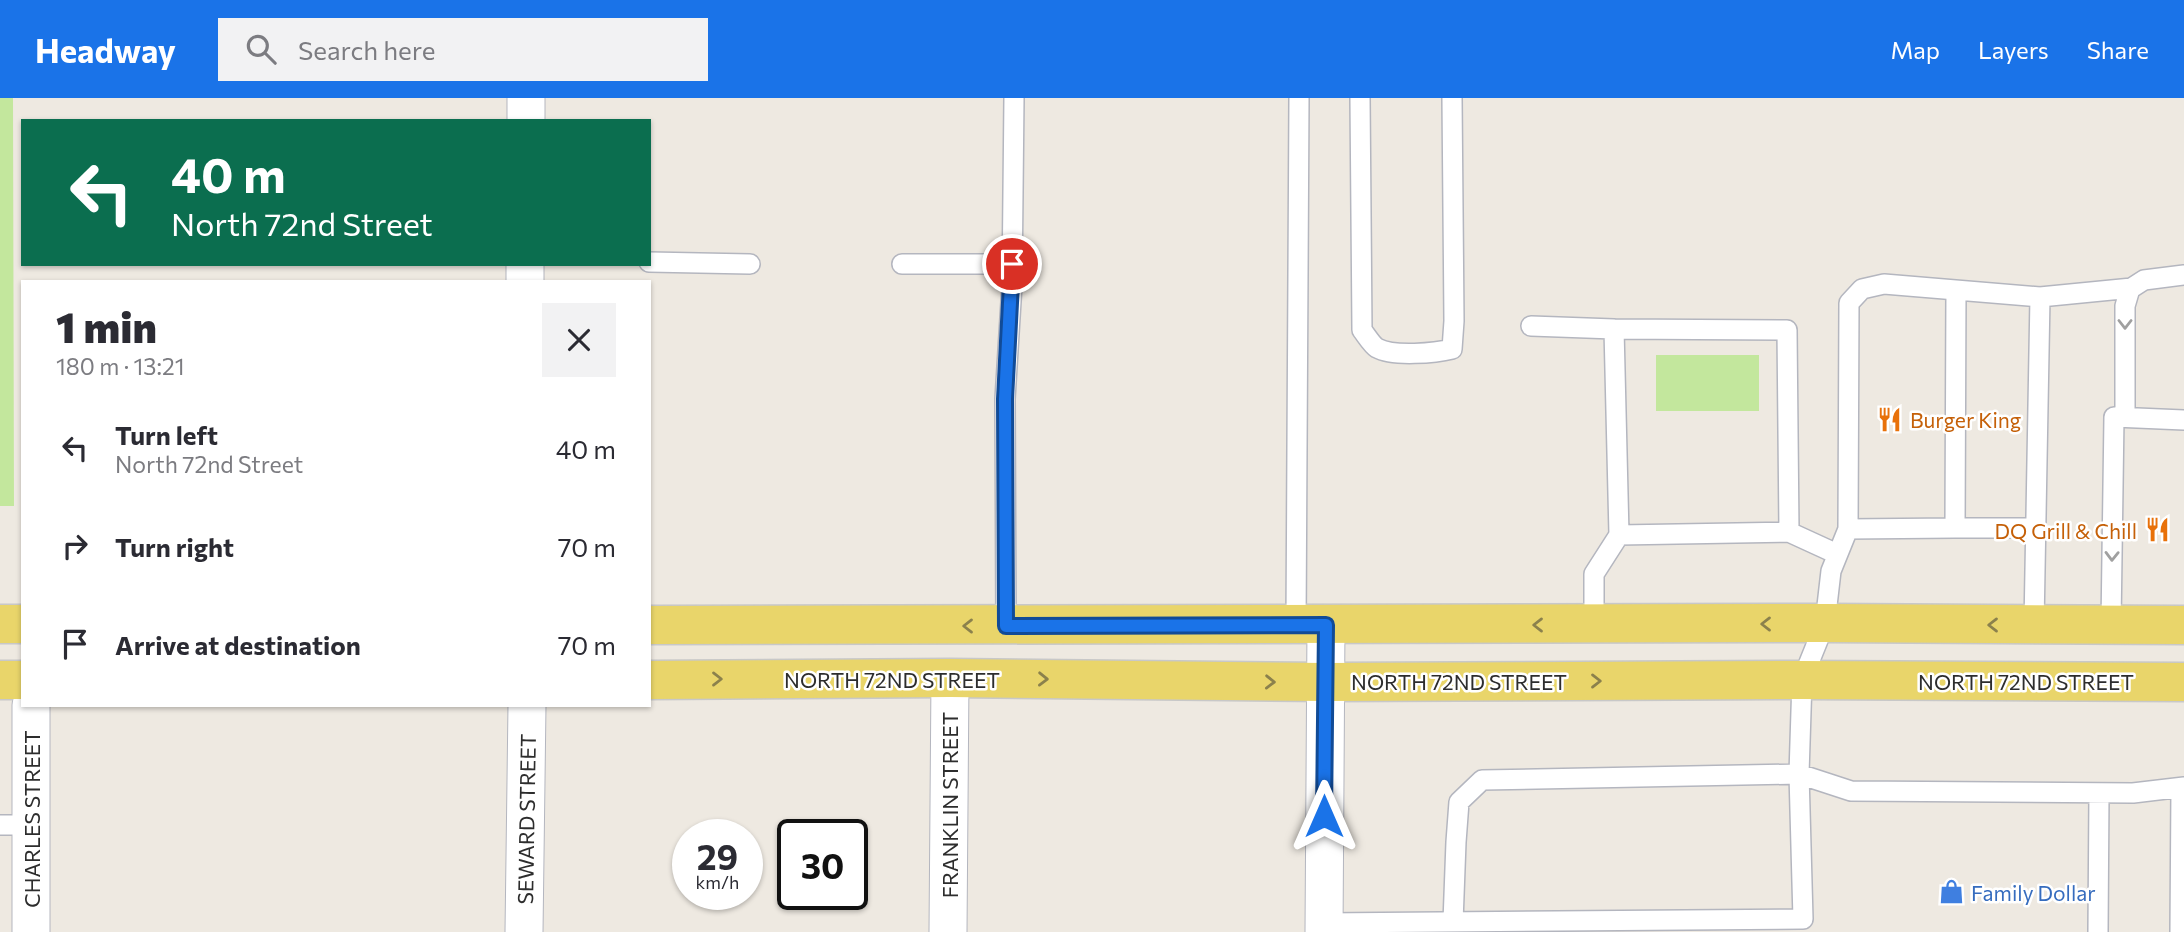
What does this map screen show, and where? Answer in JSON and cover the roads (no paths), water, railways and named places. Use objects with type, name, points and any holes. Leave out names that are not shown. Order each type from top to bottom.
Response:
[{"type":"main road","points":[[0,624],[21,624]]},
{"type":"main road","points":[[651,625],[2184,625]]},
{"type":"main road","name":"NORTH 72ND STREET","points":[[651,680],[950,678],[1325,682],[2184,682]]},
{"type":"main road","points":[[0,680],[21,680]]},
{"type":"street","points":[[526,98],[526,119]]},
{"type":"street","points":[[1311,625],[1325,682],[1324,927]]},
{"type":"street","name":"FRANKLIN STREET","points":[[948,932],[950,678]]},
{"type":"street","name":"CHARLES STREET","points":[[31,707],[15,825],[31,932]]},
{"type":"street","name":"SEWARD STREET","points":[[524,932],[527,707]]},
{"type":"lane","points":[[1006,626],[1005,399],[1012,264],[1014,98]]},
{"type":"lane","points":[[1299,98],[1311,625]]},
{"type":"lane","points":[[1360,98],[1362,330],[1377,348],[1396,353],[1439,353],[1452,349],[1452,98]]},
{"type":"lane","points":[[651,262],[750,264]]},
{"type":"lane","points":[[902,264],[1012,264]]},
{"type":"lane","points":[[1324,927],[1453,922],[1803,925],[1798,774],[1802,680],[1825,623],[1831,570],[1848,529],[1849,303],[1862,289],[1884,284],[2040,297],[2132,288],[2144,281],[2184,275]]},
{"type":"lane","points":[[2124,417],[2125,306],[2132,288]]},
{"type":"lane","points":[[1955,528],[1956,290]]},
{"type":"lane","points":[[2034,625],[2040,297]]},
{"type":"lane","points":[[1531,326],[1787,330],[1789,532]]},
{"type":"lane","points":[[1594,625],[1594,574],[1619,535],[1615,329]]},
{"type":"lane","points":[[2111,625],[2114,417],[2184,420]]},
{"type":"lane","points":[[1848,529],[2036,528]]},
{"type":"lane","points":[[1619,535],[1789,532],[1837,554]]},
{"type":"lane","points":[[1453,922],[1459,802],[1482,780],[1798,774],[1851,791],[2133,793],[2182,788],[2180,932]]},
{"type":"lane","points":[[2098,932],[2099,793]]},
{"type":"place","name":"Burger King","points":[[1890,419]]},
{"type":"place","name":"DQ Grill & Chill","points":[[2157,530]]},
{"type":"place","name":"Family Dollar","points":[[1951,892]]}]
